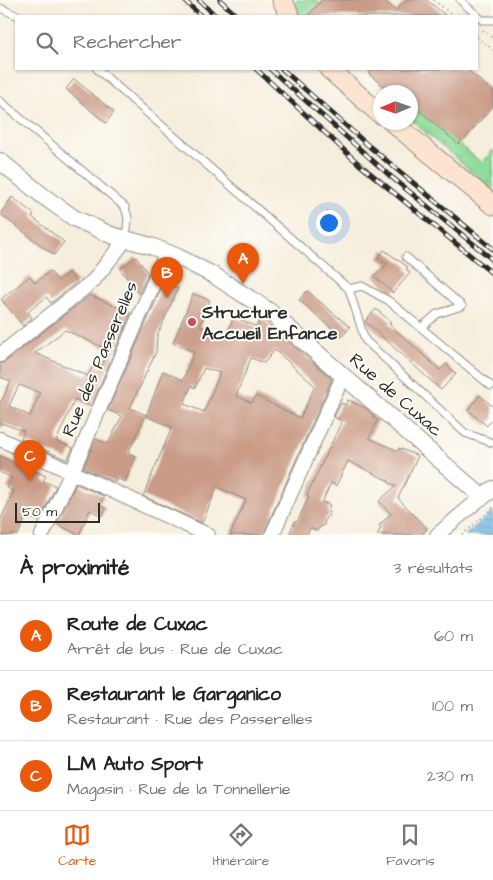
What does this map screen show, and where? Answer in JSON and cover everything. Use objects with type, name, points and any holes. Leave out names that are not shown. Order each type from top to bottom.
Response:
[{"type":"main road","points":[[282,0],[290,15]]},
{"type":"main road","points":[[330,70],[373,108]]},
{"type":"main road","points":[[402,130],[493,205]]},
{"type":"street","name":"Rue de Cuxac","points":[[0,161],[74,218],[96,229],[167,252],[215,276],[268,311],[340,374],[489,498]]},
{"type":"street","points":[[0,355],[93,281],[126,239]]},
{"type":"street","name":"Rue des Passerelles","points":[[42,535],[72,472],[167,252]]},
{"type":"street","points":[[272,535],[340,374]]},
{"type":"street","points":[[0,439],[208,535]]},
{"type":"street","points":[[437,535],[489,498]]},
{"type":"lane","points":[[460,0],[476,15]]},
{"type":"lane","points":[[0,8],[16,15]]},
{"type":"lane","points":[[478,16],[482,20],[493,20]]},
{"type":"lane","points":[[98,70],[349,289],[365,340],[465,433],[493,443]]},
{"type":"lane","points":[[0,101],[125,207],[128,218],[126,239]]},
{"type":"lane","points":[[406,257],[462,306],[437,314],[422,328]]},
{"type":"lane","points":[[349,289],[362,286],[389,301],[491,386]]},
{"type":"path","points":[[434,0],[452,15]]},
{"type":"path","points":[[488,34],[493,38]]},
{"type":"path","points":[[478,38],[493,50]]},
{"type":"path","points":[[462,535],[489,498]]},
{"type":"green space","points":[[297,0],[314,0],[319,3],[309,15],[299,15],[292,5]]},
{"type":"green space","points":[[418,110],[482,163],[493,150],[493,190],[418,126]]},
{"type":"water","points":[[493,512],[493,535],[465,535]]},
{"type":"building","points":[[322,0],[384,0],[396,11],[406,0],[427,0],[445,15],[309,15]]},
{"type":"building","points":[[372,70],[467,70],[493,91],[493,106],[463,141],[458,144],[418,110],[418,85],[382,85],[368,73]]},
{"type":"building","points":[[74,79],[114,112],[106,123],[66,89]]},
{"type":"building","points":[[12,197],[34,214],[32,217],[64,242],[54,255],[0,214]]},
{"type":"building","points":[[328,211],[335,217],[325,229],[318,223]]},
{"type":"building","points":[[384,250],[408,267],[406,269],[410,273],[393,293],[374,276],[387,264],[378,258]]},
{"type":"building","points":[[136,257],[148,273],[139,294],[120,269]]},
{"type":"building","points":[[50,271],[58,281],[69,272],[77,282],[51,303],[46,297],[28,312],[32,318],[23,326],[1,299],[30,276],[35,283]]},
{"type":"building","points":[[164,282],[178,288],[157,336],[156,352],[130,408],[146,415],[128,453],[136,456],[125,482],[117,478],[115,482],[83,468],[96,439],[108,444],[122,416],[108,410]]},
{"type":"building","points":[[307,291],[350,327],[342,337],[299,300]]},
{"type":"building","points":[[193,294],[210,300],[200,326],[225,337],[234,317],[257,327],[261,318],[331,378],[263,535],[230,535],[246,500],[217,487],[202,523],[143,496],[172,427],[146,416],[163,371],[183,380],[194,352],[173,343]],"holes":[[[275,350],[315,386],[300,418],[256,396],[252,403],[236,396],[251,358],[264,363]],[[204,368],[220,373],[204,412],[184,404],[191,386],[195,388]]]},
{"type":"building","points":[[90,295],[131,313],[91,406],[75,399],[56,441],[73,448],[67,460],[21,439],[24,431],[1,423],[0,426],[0,401],[11,381],[0,377],[0,364]],"holes":[[[65,330],[109,350],[101,367],[94,363],[88,376],[35,353]],[[19,385],[40,393],[30,416],[9,406]]]},
{"type":"building","points":[[376,309],[391,322],[389,324],[440,370],[446,364],[456,374],[441,390],[365,321]]},
{"type":"building","points":[[480,395],[493,407],[493,418],[487,426],[468,410]]},
{"type":"building","points":[[348,400],[365,408],[374,416],[373,418],[378,420],[369,438],[398,451],[399,448],[418,456],[398,498],[427,529],[421,535],[377,535],[381,528],[379,525],[391,514],[379,501],[396,486],[348,461],[336,486],[331,483],[322,502],[330,505],[328,509],[329,515],[325,519],[324,525],[317,531],[310,528],[307,535],[289,535],[309,497],[307,495],[342,421],[334,417],[341,403],[346,405]]},
{"type":"building","points":[[0,456],[46,476],[43,481],[56,486],[39,521],[27,515],[18,535],[0,535],[0,521],[14,491],[7,488],[12,478],[0,472]]},
{"type":"building","points":[[76,484],[104,496],[99,505],[106,508],[102,516],[90,510],[79,535],[57,524]]},
{"type":"railway","points":[[184,0],[200,15]]},
{"type":"railway","points":[[199,0],[215,15]]},
{"type":"railway","points":[[220,0],[236,15]]},
{"type":"railway","points":[[257,70],[359,164],[493,274]]},
{"type":"railway","points":[[271,70],[389,175],[493,260]]},
{"type":"railway","points":[[283,70],[370,147],[493,249]]},
{"type":"place","name":"Route de Cuxac","points":[[243,284]]},
{"type":"place","name":"Restaurant le Garganico","points":[[167,298]]},
{"type":"place","name":"Structure Accueil Enfance","points":[[192,322]]},
{"type":"place","name":"LM Auto Sport","points":[[30,481]]}]
